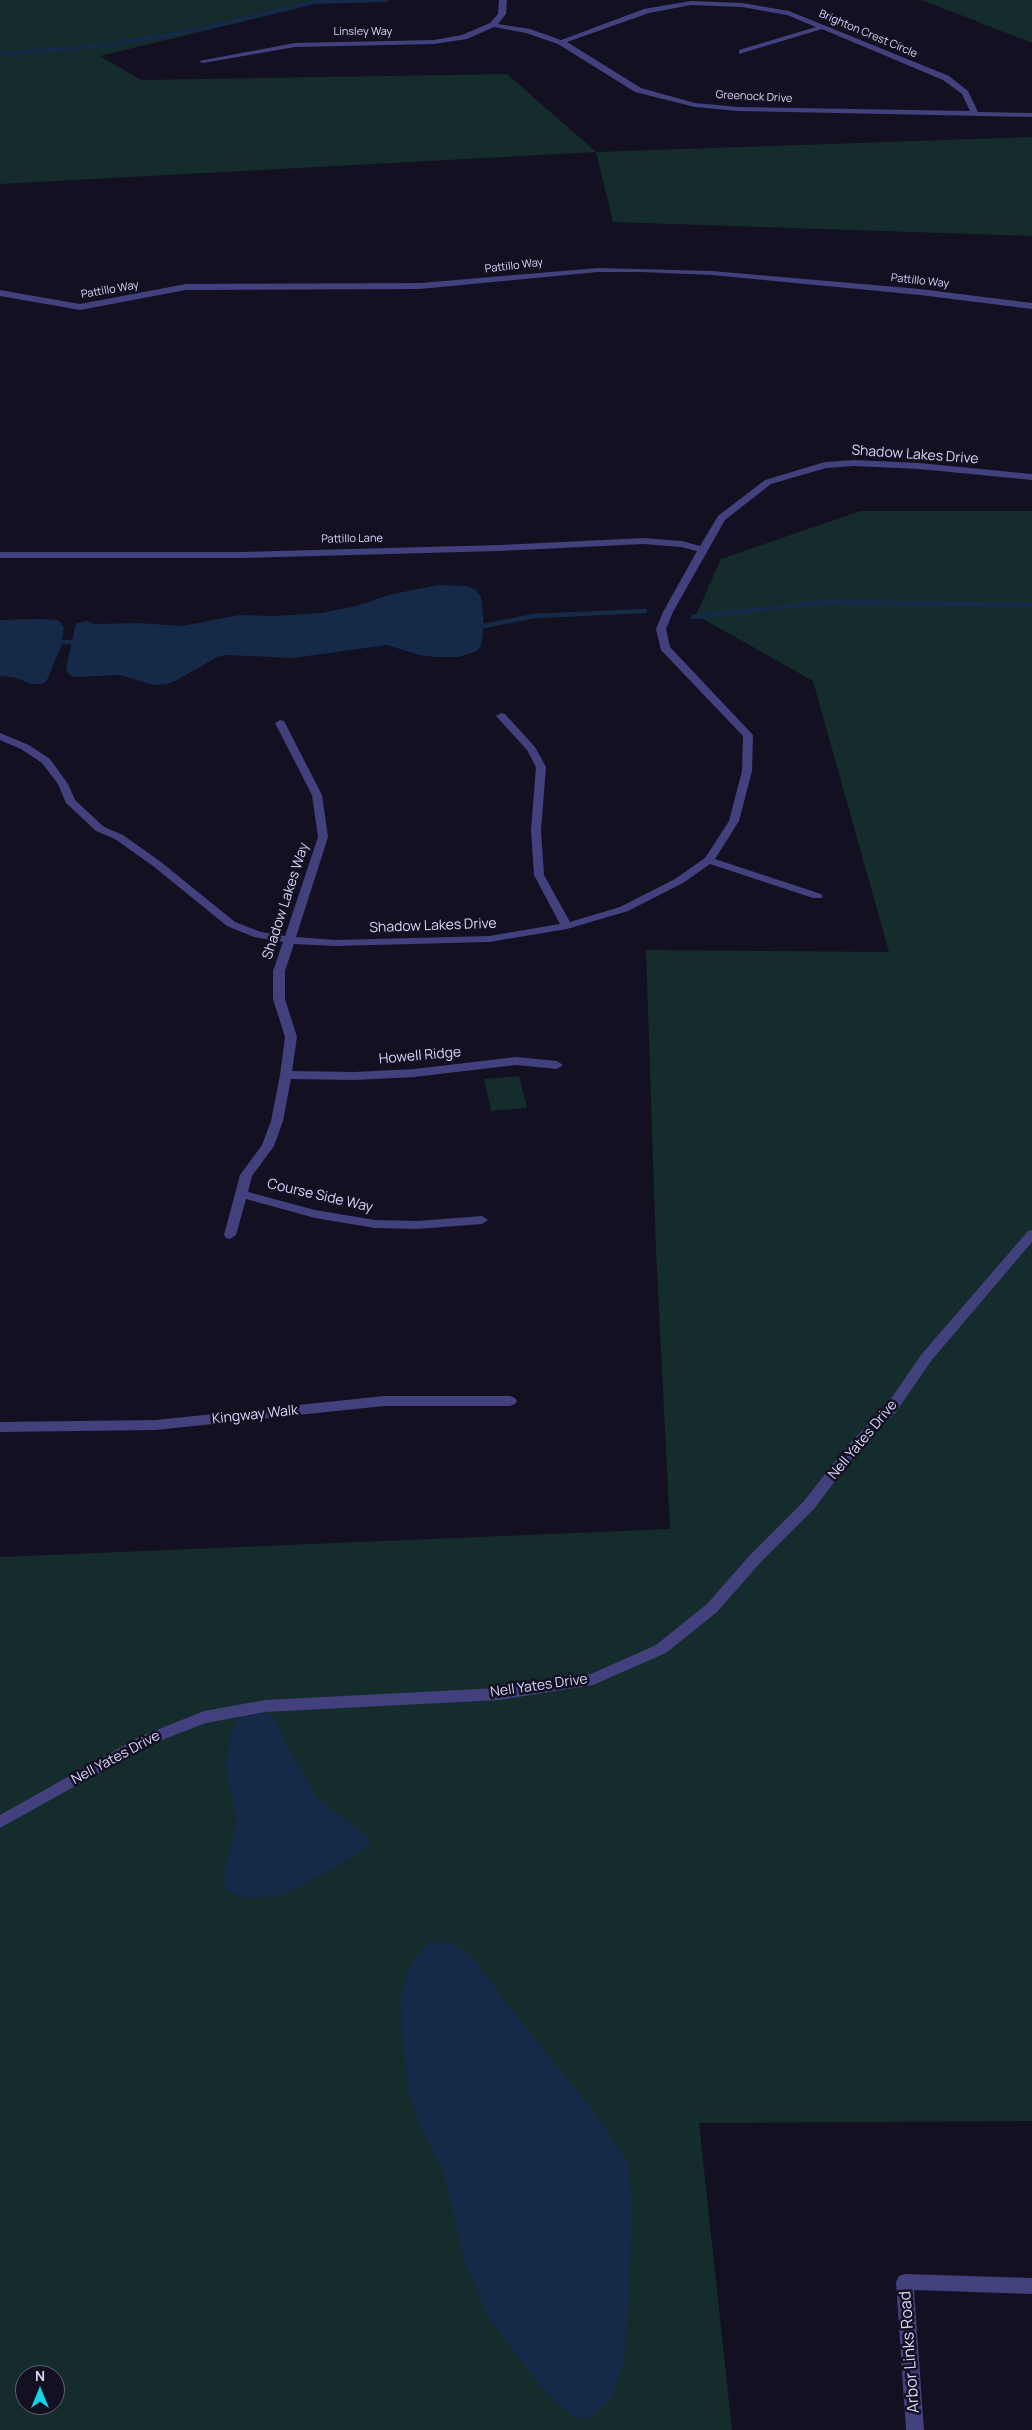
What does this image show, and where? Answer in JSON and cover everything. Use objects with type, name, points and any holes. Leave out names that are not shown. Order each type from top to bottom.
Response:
[{"type":"street","points":[[493,25],[502,14],[504,0]]},
{"type":"street","name":"Brighton Crest Circle","points":[[561,42],[647,11],[691,3],[742,5],[789,13],[946,78],[965,92],[975,114]]},
{"type":"street","name":"Greenock Drive","points":[[493,25],[527,31],[561,42],[638,90],[695,105],[738,109],[1032,115]]},
{"type":"street","name":"Linsley Way","points":[[203,61],[295,45],[434,42],[464,37],[493,25]]},
{"type":"street","points":[[742,52],[822,27]]},
{"type":"street","name":"Pattillo Way","points":[[0,293],[80,307],[198,287],[420,286],[589,270],[641,270],[712,273],[893,290],[1032,306]]},
{"type":"street","name":"Shadow Lakes Drive","points":[[0,736],[25,747],[46,761],[63,784],[70,801],[84,816],[100,828],[119,837],[157,864],[231,924],[258,934],[289,940],[335,943],[489,939],[567,926],[624,908],[678,881],[709,860],[734,821],[748,771],[748,735],[665,648],[660,629],[721,518],[768,482],[825,465],[854,463],[919,466],[1032,477]]},
{"type":"street","name":"Pattillo Lane","points":[[0,555],[241,555],[500,548],[643,541],[682,544],[703,550]]},
{"type":"street","points":[[501,716],[532,749],[540,767],[541,785],[536,830],[539,876],[567,926]]},
{"type":"street","name":"Shadow Lakes Way","points":[[230,1235],[246,1175],[268,1146],[276,1121],[286,1075],[290,1037],[279,999],[278,971],[322,837],[322,819],[317,795],[280,723]]},
{"type":"street","points":[[709,860],[817,896]]},
{"type":"street","name":"Howell Ridge","points":[[286,1075],[354,1076],[414,1073],[516,1061],[557,1065]]},
{"type":"street","name":"Course Side Way","points":[[241,1194],[315,1214],[375,1224],[417,1225],[482,1220]]},
{"type":"street","name":"Nell Yates Drive","points":[[0,1822],[144,1741],[204,1717],[265,1706],[499,1694],[593,1679],[661,1650],[712,1608],[755,1559],[809,1506],[852,1449],[891,1409],[926,1358],[1032,1234]]},
{"type":"street","name":"Kingway Walk","points":[[0,1426],[156,1424],[384,1401],[510,1401]]},
{"type":"street","name":"Arbor Links Road","points":[[915,2430],[905,2282],[1032,2286]]},
{"type":"green space","points":[[0,0],[332,0],[100,56],[141,80],[507,74],[596,152],[0,184]]},
{"type":"green space","points":[[922,0],[1032,0],[1032,43]]},
{"type":"green space","points":[[1032,137],[1032,236],[613,222],[596,152]]},
{"type":"green space","points":[[860,511],[1032,511],[1032,2121],[699,2123],[732,2430],[0,2430],[0,1557],[670,1529],[656,1250],[646,950],[889,952],[813,681],[696,615],[721,559]]},
{"type":"green space","points":[[519,1076],[527,1108],[491,1111],[484,1079]]},
{"type":"water","points":[[438,585],[467,586],[476,590],[481,597],[484,626],[481,646],[477,651],[459,657],[435,657],[419,655],[387,645],[293,658],[226,655],[217,657],[177,680],[167,684],[153,685],[120,675],[75,677],[69,675],[66,668],[76,623],[87,621],[95,624],[139,623],[182,626],[239,615],[275,616],[322,613],[360,605],[388,595]]},
{"type":"water","points":[[0,620],[58,620],[64,627],[61,647],[47,680],[43,684],[32,684],[13,677],[0,676]]},
{"type":"water","points":[[252,1709],[269,1713],[277,1722],[282,1736],[317,1798],[369,1837],[369,1846],[353,1857],[286,1894],[247,1899],[226,1889],[226,1865],[237,1821],[225,1765],[231,1736],[238,1720]]},
{"type":"water","points":[[440,1940],[458,1946],[476,1962],[510,2008],[593,2110],[628,2162],[631,2194],[630,2291],[624,2361],[611,2399],[587,2420],[571,2416],[544,2390],[496,2328],[483,2306],[465,2263],[442,2168],[423,2134],[408,2091],[402,2032],[401,1993],[413,1960],[427,1944]]},
{"type":"waterway","points":[[0,54],[110,45],[206,28],[313,2],[386,0]]},
{"type":"waterway","points":[[693,617],[826,602],[1032,605]]},
{"type":"waterway","points":[[484,626],[534,616],[645,611]]},
{"type":"waterway","points":[[61,642],[73,642]]}]
